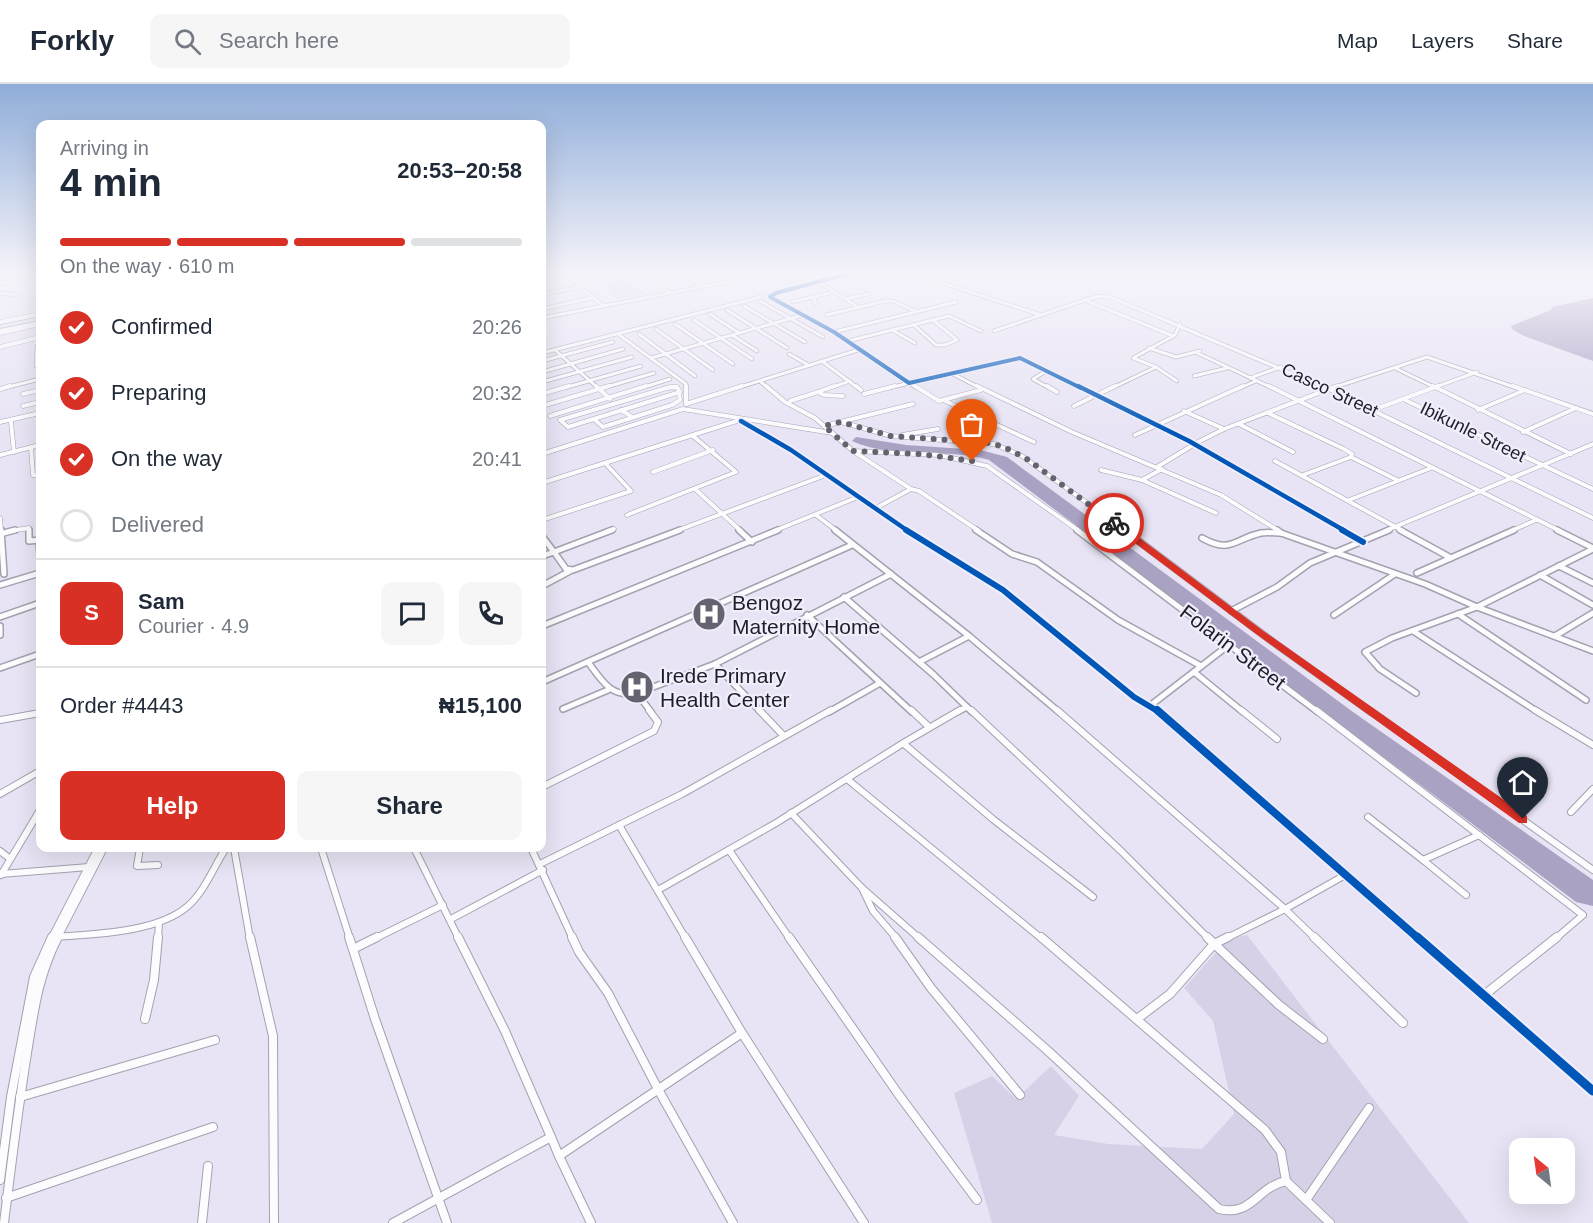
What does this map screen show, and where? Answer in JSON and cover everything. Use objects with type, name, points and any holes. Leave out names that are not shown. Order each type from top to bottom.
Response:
[{"type":"highway","points":[[0,332],[26,326]]},
{"type":"main road","points":[[0,347],[36,338]]},
{"type":"street","points":[[546,352],[649,326]]},
{"type":"street","points":[[678,326],[733,364]]},
{"type":"street","points":[[703,326],[752,359]]},
{"type":"street","points":[[729,326],[739,333]]},
{"type":"street","points":[[754,326],[787,348]]},
{"type":"street","points":[[651,358],[763,326]]},
{"type":"street","points":[[779,326],[805,342]]},
{"type":"street","points":[[802,326],[823,338]]},
{"type":"street","points":[[823,326],[936,400],[981,390]]},
{"type":"street","points":[[834,332],[858,326]]},
{"type":"street","points":[[848,341],[913,326]]},
{"type":"street","points":[[914,326],[936,345],[945,345],[957,340],[940,326]]},
{"type":"street","points":[[972,326],[981,331]]},
{"type":"street","points":[[994,331],[1009,326]]},
{"type":"street","points":[[1149,326],[1173,336]]},
{"type":"street","points":[[1177,381],[1156,367],[1133,358],[1173,336],[1179,326]]},
{"type":"street","name":"Casco Street","points":[[1185,326],[1329,389],[1593,518]]},
{"type":"street","points":[[656,329],[713,370]]},
{"type":"street","points":[[892,330],[915,343]]},
{"type":"street","points":[[617,334],[686,384],[686,404],[683,409]]},
{"type":"street","points":[[639,334],[695,376]]},
{"type":"street","points":[[732,335],[757,351]]},
{"type":"street","points":[[546,360],[614,342]]},
{"type":"street","points":[[1149,348],[1176,357],[1198,352],[1300,400],[1593,549]]},
{"type":"street","points":[[546,371],[623,349]]},
{"type":"street","points":[[555,350],[622,411],[632,417]]},
{"type":"street","points":[[686,404],[858,350]]},
{"type":"street","points":[[789,354],[810,366]]},
{"type":"street","points":[[546,381],[632,357]]},
{"type":"street","points":[[1142,480],[1193,444],[1224,429],[1329,389],[1430,357],[1593,414]]},
{"type":"street","points":[[823,362],[862,392],[1020,358],[1156,424],[1363,542]]},
{"type":"street","points":[[546,393],[641,366]]},
{"type":"street","points":[[1074,406],[1156,367]]},
{"type":"street","points":[[1250,378],[1281,367]]},
{"type":"street","points":[[1194,376],[1228,368]]},
{"type":"street","points":[[1395,368],[1571,454]]},
{"type":"street","points":[[1046,371],[1033,380],[1057,392]]},
{"type":"street","points":[[1373,410],[1477,372]]},
{"type":"street","points":[[546,405],[654,373]]},
{"type":"street","points":[[951,373],[981,390],[1112,449],[1225,496],[1264,519],[1281,533]]},
{"type":"street","points":[[550,416],[670,379]]},
{"type":"street","points":[[0,388],[36,380]]},
{"type":"street","points":[[790,400],[850,381]]},
{"type":"street","points":[[1135,435],[1184,411],[1256,381]]},
{"type":"street","points":[[761,382],[785,402],[811,415],[853,451],[911,489],[919,491],[1012,554],[1037,562],[1118,620],[1201,666]]},
{"type":"street","points":[[677,387],[679,390],[676,394],[568,427],[560,420],[650,393],[666,388],[677,387]]},
{"type":"street","points":[[595,420],[603,427],[672,405],[680,400],[676,394],[666,388]]},
{"type":"street","points":[[1478,410],[1524,390]]},
{"type":"street","points":[[23,394],[36,391]]},
{"type":"street","points":[[818,392],[824,395],[843,396]]},
{"type":"street","points":[[650,393],[672,405]]},
{"type":"street","points":[[634,398],[642,405]]},
{"type":"street","name":"Ibikunle Street","points":[[1403,399],[1593,489]]},
{"type":"street","points":[[943,400],[1034,442]]},
{"type":"street","points":[[649,402],[658,409]]},
{"type":"street","points":[[23,406],[36,403]]},
{"type":"street","points":[[824,426],[914,404]]},
{"type":"street","points":[[1523,432],[1576,408]]},
{"type":"street","points":[[595,409],[604,417]]},
{"type":"street","points":[[546,451],[683,409],[832,433]]},
{"type":"street","points":[[1184,411],[1224,429]]},
{"type":"street","points":[[1268,413],[1344,449],[1352,454],[1351,457],[1397,480]]},
{"type":"street","points":[[0,422],[36,414]]},
{"type":"street","points":[[579,414],[586,422]]},
{"type":"street","points":[[546,482],[742,420],[1003,590],[1134,697],[1151,705],[1593,1091]]},
{"type":"street","points":[[10,422],[14,452]]},
{"type":"street","points":[[841,422],[898,436],[990,443],[1010,449],[1027,459],[1231,611],[1593,870]]},
{"type":"street","points":[[1239,423],[1293,452]]},
{"type":"street","points":[[898,436],[938,429]]},
{"type":"street","points":[[627,515],[736,472],[713,450],[693,436]]},
{"type":"street","points":[[1231,611],[1276,587],[1302,567],[1593,444]]},
{"type":"street","points":[[0,455],[36,446]]},
{"type":"street","points":[[546,450],[557,446]]},
{"type":"street","points":[[30,448],[33,475],[36,475]]},
{"type":"street","points":[[653,472],[713,450]]},
{"type":"street","name":"Folarin Street","points":[[853,451],[921,454],[972,461],[987,466],[1230,644],[1583,915]]},
{"type":"street","points":[[1303,475],[1351,457]]},
{"type":"street","points":[[1275,461],[1451,558]]},
{"type":"street","points":[[546,519],[631,491],[605,463]]},
{"type":"street","points":[[1349,500],[1431,468]]},
{"type":"street","points":[[1101,470],[1142,480],[1216,513]]},
{"type":"street","points":[[546,584],[570,571],[826,475]]},
{"type":"street","points":[[696,489],[752,542]]},
{"type":"street","points":[[874,508],[911,489]]},
{"type":"street","points":[[546,624],[858,497]]},
{"type":"street","points":[[816,515],[969,636],[1103,748],[1285,909],[1403,1023]]},
{"type":"street","points":[[0,518],[4,574]]},
{"type":"street","points":[[1417,573],[1536,520]]},
{"type":"street","points":[[1,534],[26,527],[29,528],[29,541],[36,541]]},
{"type":"street","points":[[546,555],[614,529]]},
{"type":"street","points":[[1202,538],[1216,546],[1226,547],[1262,533],[1281,533],[1425,584],[1477,607],[1593,651]]},
{"type":"street","points":[[546,541],[566,569],[570,571]]},
{"type":"street","points":[[546,680],[852,545]]},
{"type":"street","points":[[1416,693],[1383,670],[1365,654],[1367,650],[1477,607],[1593,549]]},
{"type":"street","points":[[1559,566],[1593,583]]},
{"type":"street","points":[[0,585],[36,574]]},
{"type":"street","points":[[588,662],[608,690],[626,696],[637,693],[715,664],[891,574]]},
{"type":"street","points":[[1334,615],[1395,574]]},
{"type":"street","points":[[1540,575],[1593,605]]},
{"type":"street","points":[[844,597],[919,662],[1121,850],[1214,944],[1279,1005],[1323,1039]]},
{"type":"street","points":[[0,617],[36,604]]},
{"type":"street","points":[[1555,636],[1593,613]]},
{"type":"street","points":[[1458,614],[1586,700]]},
{"type":"street","points":[[807,615],[930,727]]},
{"type":"street","points":[[0,626],[0,635]]},
{"type":"street","points":[[1413,631],[1540,714],[1593,745]]},
{"type":"street","points":[[919,662],[969,636]]},
{"type":"street","points":[[1151,705],[1230,644]]},
{"type":"street","points":[[0,668],[36,655]]},
{"type":"street","points":[[715,664],[783,735]]},
{"type":"street","points":[[1194,672],[1277,739]]},
{"type":"street","points":[[451,919],[541,867],[682,794],[783,735],[880,683]]},
{"type":"street","points":[[563,709],[608,690]]},
{"type":"street","points":[[546,785],[654,730],[658,722],[637,693]]},
{"type":"street","points":[[658,890],[792,813],[860,769],[967,707]]},
{"type":"street","points":[[0,720],[36,714]]},
{"type":"street","points":[[904,744],[994,820],[1093,897]]},
{"type":"street","points":[[0,794],[36,773]]},
{"type":"street","points":[[847,779],[1036,933],[1270,1136],[1281,1152],[1286,1181],[1330,1223]]},
{"type":"street","points":[[1570,812],[1593,789]]},
{"type":"street","points":[[792,813],[862,888],[1047,1050],[1219,1209],[1228,1215],[1243,1213],[1273,1183],[1286,1181]]},
{"type":"street","points":[[1,875],[9,858],[36,816]]},
{"type":"street","points":[[1368,817],[1466,895]]},
{"type":"street","points":[[619,825],[742,1033],[864,1223]]},
{"type":"street","points":[[1423,860],[1479,835]]},
{"type":"street","points":[[729,850],[899,1095],[977,1200]]},
{"type":"street","points":[[0,851],[9,858]]},
{"type":"street","points":[[3,1223],[20,1097],[37,995],[45,962],[97,852]]},
{"type":"street","points":[[91,867],[101,852]]},
{"type":"street","points":[[139,852],[137,866],[158,865]]},
{"type":"street","points":[[55,937],[100,933],[159,922],[189,905],[223,852]]},
{"type":"street","points":[[235,852],[250,937],[273,1036],[274,1223]]},
{"type":"street","points":[[322,852],[437,1199],[447,1223]]},
{"type":"street","points":[[416,852],[451,919],[480,985],[505,1031],[559,1156],[591,1223]]},
{"type":"street","points":[[533,852],[579,952],[608,993],[659,1091],[733,1223]]},
{"type":"street","points":[[1,875],[91,867]]},
{"type":"street","points":[[1137,1019],[1170,994],[1214,944],[1285,909],[1347,874]]},
{"type":"street","points":[[862,888],[873,911],[903,946],[931,988],[1020,1095]]},
{"type":"street","points":[[353,949],[443,905]]},
{"type":"street","points":[[1483,996],[1575,924],[1583,915]]},
{"type":"street","points":[[145,1019],[154,980],[159,922]]},
{"type":"street","points":[[1,1174],[10,1097],[28,999],[38,963],[55,937]]},
{"type":"street","points":[[559,1156],[659,1091],[742,1033]]},
{"type":"street","points":[[20,1097],[215,1040]]},
{"type":"street","points":[[1306,1200],[1369,1108]]},
{"type":"street","points":[[6,1198],[213,1127]]},
{"type":"street","points":[[393,1223],[551,1137]]},
{"type":"street","points":[[202,1223],[208,1166]]},
{"type":"shaded area","points":[[1511,326],[1593,326],[1593,361],[1524,336],[1513,330]]},
{"type":"shaded area","points":[[856,437],[906,445],[980,450],[1007,457],[1353,712],[1593,880],[1593,906],[1576,902],[989,460],[955,454],[885,450],[852,441]]},
{"type":"shaded area","points":[[1247,935],[1469,1223],[992,1223],[954,1093],[992,1076],[1016,1099],[1051,1066],[1079,1096],[1054,1135],[1108,1144],[1202,1149],[1234,1114],[1213,1021],[1184,988],[1228,939]]},
{"type":"cycle path","points":[[823,326],[909,383],[1020,358],[1189,441],[1363,542]]},
{"type":"cycle path","points":[[741,421],[791,450],[888,519],[1003,590],[1134,697],[1156,709],[1593,1091]]},
{"type":"way so far","points":[[972,461],[921,454],[853,451],[843,445],[824,426],[841,422],[891,436],[990,443],[1004,447],[1027,459],[1040,471],[1114,523]]},
{"type":"place","name":"Bengoz Maternity Home","points":[[709,614]]},
{"type":"place","name":"Irede Primary Health Center","points":[[637,687]]},
{"type":"route","points":[[1114,523],[1169,562],[1259,632],[1342,689],[1416,746],[1523,819]]}]
